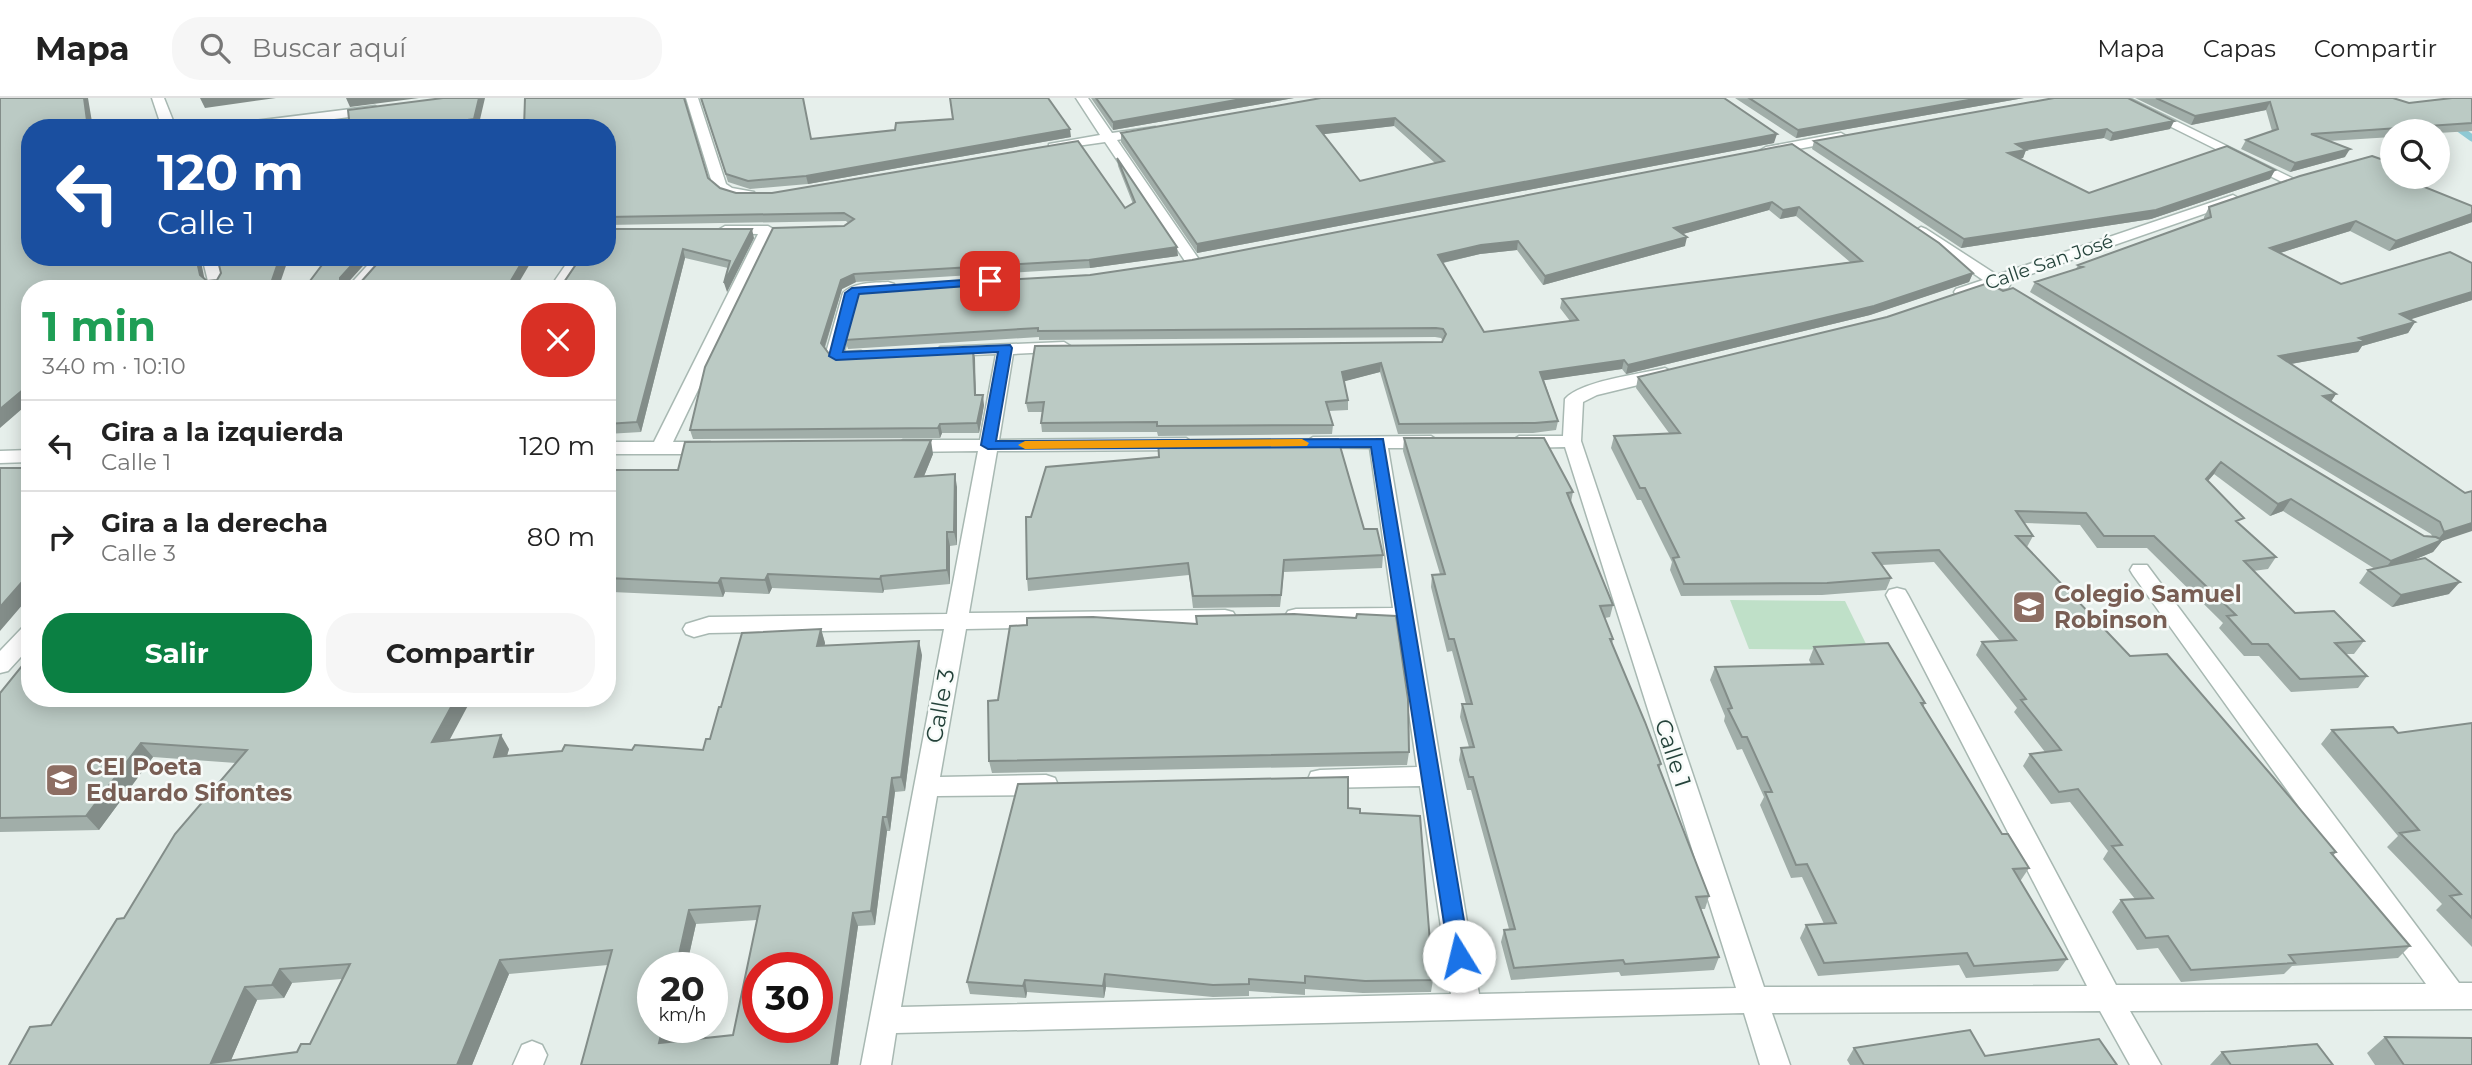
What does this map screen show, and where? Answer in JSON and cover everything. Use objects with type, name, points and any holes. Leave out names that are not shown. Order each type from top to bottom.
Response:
[{"type":"street","points":[[158,98],[166,119]]},
{"type":"street","points":[[692,98],[720,186],[728,192],[741,195],[770,194]]},
{"type":"street","points":[[1082,98],[1110,138],[1186,262],[1210,258]]},
{"type":"street","name":"Calle San José","points":[[1947,297],[2295,178],[2119,98]]},
{"type":"street","points":[[303,119],[391,108]]},
{"type":"street","points":[[1041,150],[1165,128]]},
{"type":"street","points":[[1772,132],[1815,161]]},
{"type":"street","points":[[1751,154],[1859,134]]},
{"type":"street","points":[[1905,221],[2019,295]]},
{"type":"street","points":[[660,448],[775,230],[715,230]]},
{"type":"street","points":[[362,280],[376,266]]},
{"type":"street","points":[[882,355],[836,356],[851,293],[865,288],[905,286]]},
{"type":"street","points":[[923,353],[1075,347]]},
{"type":"street","name":"Calle 3","points":[[876,1065],[1006,348]]},
{"type":"street","name":"Calle 1","points":[[1686,368],[1591,391],[1574,399],[1572,441],[1775,1065]]},
{"type":"street","points":[[1502,442],[1572,441]]},
{"type":"street","points":[[1378,442],[1467,1007]]},
{"type":"street","points":[[1294,443],[1447,442]]},
{"type":"street","points":[[879,446],[1211,444]]},
{"type":"street","points":[[616,449],[729,447]]},
{"type":"street","points":[[0,457],[21,456]]},
{"type":"street","points":[[2140,570],[2462,996]]},
{"type":"street","points":[[1897,595],[2108,998],[2146,1065]]},
{"type":"street","points":[[1269,617],[1406,615]]},
{"type":"street","points":[[694,629],[709,625],[1242,617]]},
{"type":"street","points":[[0,665],[21,643]]},
{"type":"street","points":[[1294,779],[1431,776]]},
{"type":"street","points":[[926,787],[1076,784]]},
{"type":"street","points":[[884,1020],[1753,1000],[2462,996]]},
{"type":"green space","points":[[1730,600],[1845,601],[1869,650],[1749,649]]},
{"type":"building","points":[[0,98],[84,98],[87,119],[21,119],[21,266],[198,266],[200,275],[206,280],[21,280],[21,392],[0,409]]},
{"type":"building","points":[[443,98],[479,98],[474,119],[349,119],[348,110]]},
{"type":"building","points":[[525,98],[684,98],[708,178],[720,188],[736,193],[772,193],[1078,141],[1125,208],[1135,202],[1117,158],[1177,247],[1089,260],[854,274],[841,280],[821,343],[830,355],[973,349],[975,395],[983,395],[977,423],[940,424],[938,428],[690,430],[705,367],[773,228],[844,226],[854,219],[844,213],[616,217],[616,119],[524,119]]},
{"type":"building","points":[[701,98],[803,98],[811,139],[895,130],[896,123],[953,119],[950,98],[1048,98],[1070,129],[806,176],[748,181],[726,174]]},
{"type":"building","points":[[1096,98],[1247,98],[1113,122]]},
{"type":"building","points":[[1321,98],[1724,98],[1777,134],[1197,244],[1121,133]],"holes":[[[1395,118],[1444,161],[1360,181],[1317,126]]]},
{"type":"building","points":[[1749,98],[1980,98],[1798,130]]},
{"type":"building","points":[[2054,98],[2128,98],[2174,121],[2113,133],[2107,129],[2016,144],[2026,150],[2008,153],[2089,193],[2227,146],[2275,170],[2156,210],[1964,239],[1814,141]]},
{"type":"building","points":[[2156,98],[2393,98],[2409,103],[2472,98],[2472,123],[2450,125],[2450,119],[2380,119],[2380,129],[2311,134],[2350,149],[2295,163],[2246,140],[2278,129],[2270,102],[2195,116]]},
{"type":"building","points":[[1792,144],[1939,243],[1973,273],[1874,306],[1628,365],[1624,360],[1540,372],[1558,421],[1535,423],[1399,424],[1381,363],[1342,372],[1348,400],[1326,402],[1333,425],[1157,426],[1157,422],[1041,423],[1044,402],[1026,403],[1035,346],[1442,342],[1446,334],[1443,329],[1436,328],[1038,331],[1038,328],[845,340],[860,288],[1090,275],[1192,260]],"holes":[[[1772,202],[1783,210],[1799,207],[1862,261],[1562,299],[1578,320],[1484,332],[1438,255],[1481,245],[1518,241],[1545,276],[1687,237],[1674,228]]]},
{"type":"building","points":[[2372,156],[2380,159],[2380,189],[2430,189],[2472,206],[2472,214],[2396,241],[2356,221],[2270,248],[2341,284],[2450,252],[2472,263],[2472,292],[2400,314],[2415,322],[2359,338],[2365,341],[2279,356],[2336,394],[2323,396],[2465,493],[2472,491],[2472,523],[2444,532],[2440,522],[2035,282],[2083,267],[2078,265],[2211,217],[2209,207],[2300,176]]},
{"type":"building","points":[[616,229],[752,229],[724,283],[730,261],[683,249],[637,422],[616,423],[616,280],[565,280],[575,266],[616,266]]},
{"type":"building","points":[[219,266],[277,266],[272,280],[217,280],[221,273]]},
{"type":"building","points":[[321,266],[351,266],[340,280],[311,280]]},
{"type":"building","points":[[375,266],[520,266],[511,280],[363,280]]},
{"type":"building","points":[[1988,283],[2003,291],[2013,288],[2424,536],[2442,540],[2391,561],[2291,499],[2278,504],[2221,462],[2206,479],[2244,518],[2236,521],[2276,557],[2244,561],[2295,613],[2334,611],[2364,641],[2335,643],[2367,676],[2300,679],[2268,644],[2252,644],[2227,616],[2236,615],[2154,536],[2104,536],[2086,513],[2016,511],[2033,536],[2016,536],[2130,656],[2167,654],[2336,852],[2331,853],[2410,946],[2289,955],[2295,963],[2191,970],[2168,936],[2146,938],[2121,900],[2153,898],[2112,846],[2122,845],[2078,789],[2059,792],[2030,754],[2061,750],[2021,700],[2026,699],[1982,642],[2016,640],[1939,550],[1873,553],[1891,578],[1827,583],[1684,584],[1673,558],[1679,557],[1645,488],[1640,488],[1614,436],[1680,433],[1638,377],[1887,317]]},
{"type":"building","points":[[1404,438],[1544,438],[1573,492],[1567,493],[1613,605],[1600,606],[1613,639],[1610,639],[1645,722],[1661,764],[1658,765],[1709,896],[1696,897],[1719,957],[1625,964],[1623,960],[1514,968],[1504,930],[1515,929],[1473,777],[1469,777],[1461,748],[1474,747],[1462,704],[1472,704],[1454,639],[1449,639],[1432,575],[1445,574]]},
{"type":"building","points":[[1338,439],[1364,529],[1377,529],[1383,555],[1284,560],[1281,595],[1193,596],[1188,563],[1027,579],[1026,517],[1031,517],[1046,467],[1159,457],[1158,440]]},
{"type":"building","points":[[931,440],[915,477],[955,474],[954,532],[947,532],[947,570],[881,576],[880,579],[768,574],[765,580],[721,578],[718,583],[616,578],[616,470],[678,470],[685,442]]},
{"type":"building","points":[[0,468],[21,468],[21,583],[0,607]]},
{"type":"building","points":[[2425,558],[2460,582],[2401,595],[2368,570]]},
{"type":"building","points":[[1294,614],[1356,618],[1357,614],[1396,616],[1408,699],[1409,752],[989,761],[988,701],[998,700],[1010,626],[1027,625],[1027,618],[1093,617],[1197,624],[1196,616]]},
{"type":"building","points":[[821,629],[817,646],[919,641],[901,777],[892,778],[887,817],[883,817],[871,911],[853,913],[831,1065],[581,1065],[612,950],[500,960],[457,1065],[9,1065],[30,1027],[51,1025],[117,919],[124,918],[175,834],[247,750],[141,743],[86,816],[0,818],[0,693],[21,667],[21,707],[451,707],[432,742],[501,735],[494,757],[562,751],[565,745],[632,750],[635,745],[703,750],[706,739],[710,739],[742,633]],"holes":[[[760,906],[750,952],[833,952],[833,1043],[742,1043],[742,992],[733,1035],[728,1036],[728,1043],[637,1043],[637,952],[680,952],[689,910]],[[350,964],[310,1044],[301,1044],[297,1052],[211,1063],[245,987],[272,985],[280,969]]]},
{"type":"building","points":[[1888,643],[1925,703],[1921,703],[2002,834],[2008,834],[2029,868],[2013,869],[2067,959],[1974,966],[1967,953],[1824,963],[1806,925],[1836,923],[1807,864],[1796,865],[1765,792],[1772,792],[1747,737],[1742,737],[1728,709],[1732,708],[1715,667],[1823,664],[1814,647]]},
{"type":"building","points":[[2472,723],[2472,918],[2450,896],[2461,894],[2400,833],[2419,830],[2332,730],[2393,727],[2398,733]]},
{"type":"building","points":[[1348,777],[1348,808],[1360,809],[1360,813],[1420,816],[1433,980],[1365,981],[1305,976],[1305,983],[1249,979],[1249,984],[1213,985],[1105,974],[1103,986],[1025,980],[1023,986],[967,982],[1018,784]]},
{"type":"building","points":[[1970,1030],[1985,1056],[2099,1039],[2117,1065],[1864,1065],[1854,1048]]},
{"type":"building","points":[[2385,1037],[2472,1038],[2472,1065],[2404,1065]]},
{"type":"building","points":[[2317,1044],[2333,1065],[2231,1065],[2222,1052]]},
{"type":"waterway","points":[[2454,125],[2472,138]]},
{"type":"slow traffic","points":[[1025,445],[1302,443]]},
{"type":"place","name":"Colegio Samuel Robinson","points":[[2029,607]]},
{"type":"place","name":"CEI Poeta Eduardo Sifontes","points":[[62,780]]},
{"type":"route","points":[[990,281],[856,290],[851,293],[836,356],[840,358],[1006,348],[988,445],[1378,442],[1459,956]]}]
